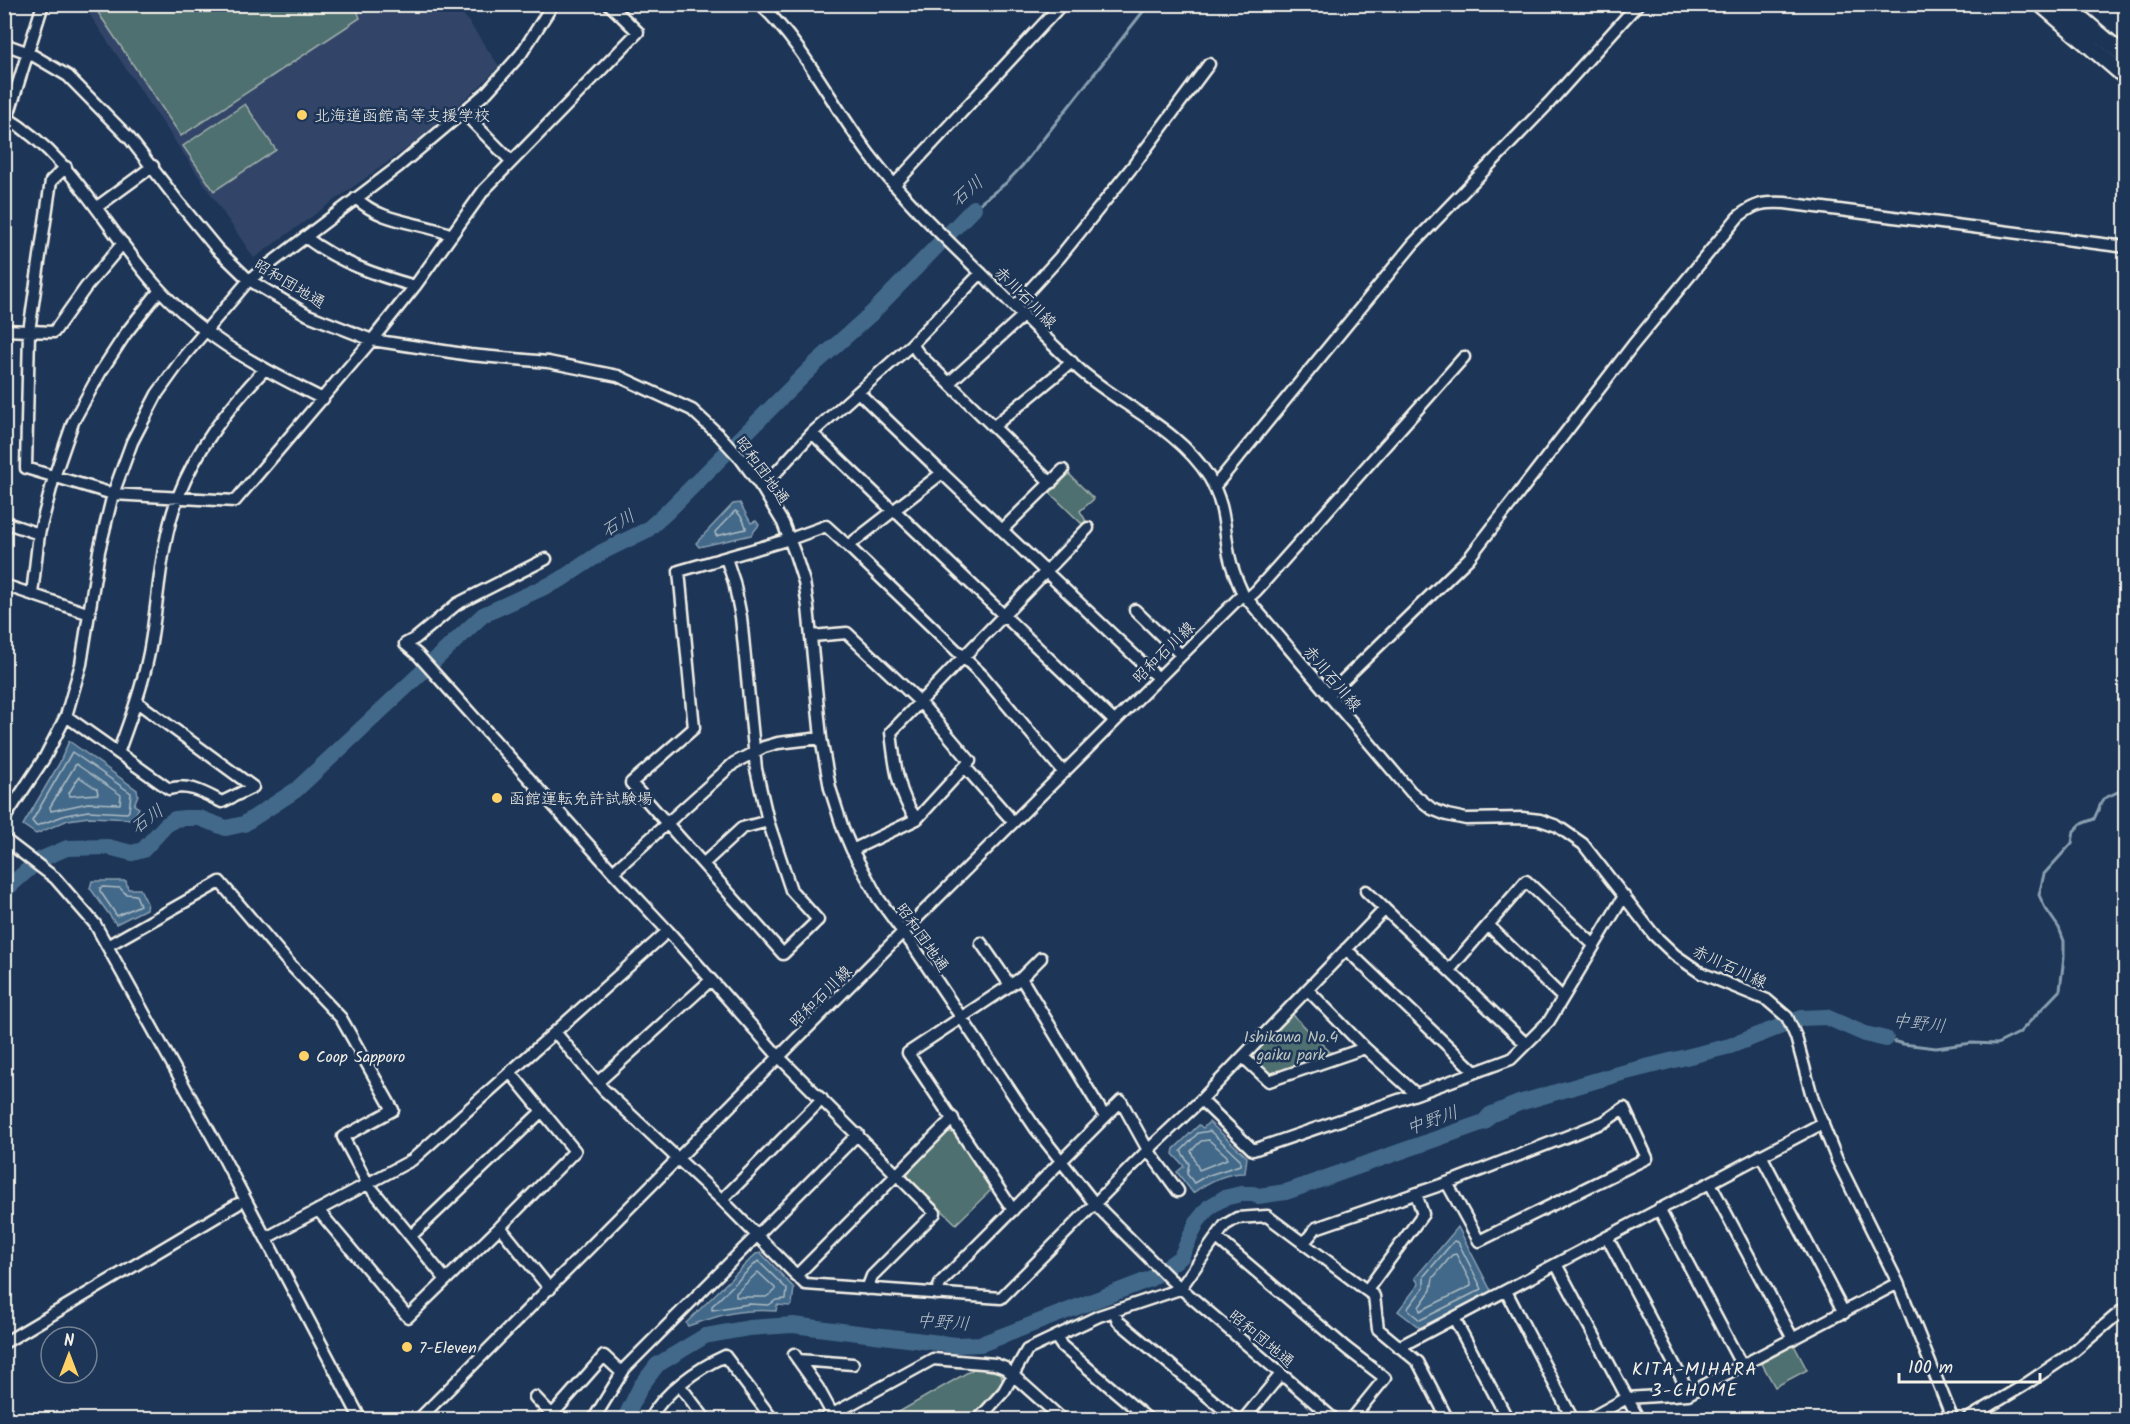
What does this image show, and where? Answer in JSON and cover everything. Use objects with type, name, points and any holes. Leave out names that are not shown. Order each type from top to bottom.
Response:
[{"type":"highway","points":[[2041,4],[2126,77]]},
{"type":"highway","points":[[2064,4],[2126,57]]},
{"type":"street","points":[[43,4],[29,53],[5,121],[38,141],[66,167],[160,290],[206,331],[237,354],[323,399]]},
{"type":"street","points":[[4,819],[45,758],[66,716],[81,664],[99,551],[113,494],[132,442],[157,394],[185,355],[249,280],[399,166],[487,92],[521,54],[553,4]]},
{"type":"street","points":[[66,167],[51,181],[29,331],[26,468],[113,494],[235,501],[372,340],[415,286],[484,190],[638,32],[609,4]]},
{"type":"street","points":[[760,4],[791,39],[851,129],[894,185],[1062,4]]},
{"type":"street","points":[[1214,487],[1413,244],[1549,103],[1638,4]]},
{"type":"street","name":"昭和団地通","points":[[4,45],[29,53],[68,76],[130,139],[217,249],[249,280],[308,315],[372,340],[470,355],[548,362],[618,376],[692,410],[719,435],[741,459],[762,488],[790,539],[804,582],[812,636],[821,738],[830,788],[852,850],[864,875],[1061,1162],[1095,1204],[1180,1289],[1335,1419]]},
{"type":"street","points":[[1015,306],[1059,258],[1133,166],[1209,64]]},
{"type":"street","points":[[463,112],[511,161]]},
{"type":"street","points":[[97,207],[153,166]]},
{"type":"street","name":"赤川石川線","points":[[894,185],[931,225],[1072,363],[1116,398],[1166,431],[1186,449],[1214,487],[1225,518],[1233,573],[1245,596],[1411,792],[1432,808],[1447,815],[1466,819],[1539,820],[1557,826],[1583,844],[1654,935],[1675,955],[1701,973],[1767,1000],[1782,1012],[1796,1037],[1813,1100],[1823,1124]]},
{"type":"street","points":[[356,198],[367,208],[383,216],[452,235]]},
{"type":"street","points":[[1328,695],[1469,558],[1633,345],[1738,217],[1751,206],[1767,202],[1785,203],[2126,248]]},
{"type":"street","points":[[305,237],[337,259],[415,286]]},
{"type":"street","points":[[4,330],[54,332],[86,287],[123,243]]},
{"type":"street","points":[[762,488],[812,433],[912,344],[981,273]]},
{"type":"street","points":[[32,594],[39,534],[54,477],[73,422],[100,373],[126,333],[160,290]]},
{"type":"street","points":[[950,382],[1024,315]]},
{"type":"street","points":[[912,344],[1051,483]]},
{"type":"street","name":"昭和石川線","points":[[418,1419],[1064,773],[1113,721],[1245,596],[1257,591],[1464,357]]},
{"type":"street","points":[[994,426],[1072,363]]},
{"type":"street","points":[[118,753],[137,702],[148,654],[163,548],[178,498],[197,456],[228,408],[264,369]]},
{"type":"street","points":[[858,392],[1158,678]]},
{"type":"street","points":[[812,433],[1004,614],[1113,721]]},
{"type":"street","points":[[1003,529],[1063,471]]},
{"type":"street","points":[[848,546],[942,472]]},
{"type":"street","points":[[4,522],[39,534]]},
{"type":"street","points":[[726,558],[734,582],[741,617],[754,752],[768,821],[791,890],[818,920],[783,954],[631,783],[694,728],[679,571],[790,539],[826,526],[983,676],[1064,773]]},
{"type":"street","points":[[917,819],[911,812],[904,794],[894,759],[891,732],[1088,528]]},
{"type":"street","points":[[546,559],[457,604],[416,638],[405,644],[418,655],[613,873],[668,931],[778,1057],[935,1213],[872,1276],[867,1288]]},
{"type":"street","points":[[4,585],[90,614]]},
{"type":"street","points":[[1135,610],[1181,655]]},
{"type":"street","points":[[812,636],[847,633],[920,702],[970,761],[917,819],[852,850]]},
{"type":"street","points":[[66,716],[168,789],[180,786],[198,789],[222,802],[253,787],[137,702]]},
{"type":"street","points":[[613,873],[734,763],[777,743],[821,738]]},
{"type":"street","points":[[965,766],[1008,816]]},
{"type":"street","points":[[703,864],[742,828],[768,821]]},
{"type":"street","points":[[4,839],[55,878],[94,924],[362,1419]]},
{"type":"street","points":[[1450,969],[1526,881],[1594,945]]},
{"type":"street","points":[[107,946],[220,882],[341,1018],[393,1110],[343,1137],[368,1184],[446,1280]]},
{"type":"street","points":[[1366,891],[1526,1044]]},
{"type":"street","points":[[1201,1100],[1253,1150],[1511,1059],[1549,1021],[1624,896]]},
{"type":"street","points":[[555,1032],[598,1082],[722,1200],[805,1284],[1001,1298],[1201,1100],[1385,909]]},
{"type":"street","points":[[1489,926],[1562,997]]},
{"type":"street","points":[[266,1238],[412,1160],[668,931]]},
{"type":"street","points":[[981,943],[1010,986]]},
{"type":"street","points":[[1346,950],[1475,1072]]},
{"type":"street","points":[[1013,1210],[908,1053],[1010,986],[1041,958]]},
{"type":"street","points":[[1021,978],[1105,1117]]},
{"type":"street","points":[[598,1082],[711,980]]},
{"type":"street","points":[[1308,990],[1365,1048],[1416,1094]]},
{"type":"street","points":[[1243,1057],[1269,1082],[1365,1048]]},
{"type":"street","points":[[318,1210],[408,1317],[575,1151],[510,1072]]},
{"type":"street","points":[[722,1200],[822,1099]]},
{"type":"street","points":[[936,1294],[941,1282],[1120,1101],[1148,1150],[1178,1191]]},
{"type":"street","points":[[1304,1243],[1316,1228],[1447,1183],[1604,1122],[1624,1107],[1647,1158],[1479,1241],[1447,1183]]},
{"type":"street","points":[[411,1236],[542,1111]]},
{"type":"street","points":[[796,1276],[953,1118]]},
{"type":"street","points":[[1400,1347],[1823,1124],[1837,1160],[1898,1283],[1953,1419]]},
{"type":"street","points":[[593,1419],[621,1372],[858,1134]]},
{"type":"street","points":[[1761,1155],[1844,1313]]},
{"type":"street","points":[[1710,1183],[1793,1339]]},
{"type":"street","points":[[1366,1290],[1423,1214],[1416,1194]]},
{"type":"street","points":[[4,1343],[238,1204]]},
{"type":"street","points":[[1659,1209],[1742,1366]]},
{"type":"street","points":[[978,1419],[1004,1391],[1027,1350],[1099,1316],[1180,1289],[1225,1225],[1237,1218],[1267,1216],[1374,1296],[1378,1329],[1418,1362],[1448,1419]]},
{"type":"street","points":[[500,1227],[550,1288]]},
{"type":"street","points":[[1607,1237],[1688,1394]]},
{"type":"street","points":[[1216,1238],[1385,1378],[1351,1419]]},
{"type":"street","points":[[1556,1264],[1639,1419]]},
{"type":"street","points":[[1587,1419],[1627,1398],[1688,1394],[1898,1283]]},
{"type":"street","points":[[1506,1291],[1574,1419]]},
{"type":"street","points":[[1966,1419],[2023,1386],[2072,1353],[2126,1307]]},
{"type":"street","points":[[1114,1311],[1118,1321],[1236,1419]]},
{"type":"street","points":[[1454,1318],[1508,1419]]},
{"type":"street","points":[[1056,1337],[1062,1346],[1149,1419]]},
{"type":"street","points":[[535,1397],[555,1417],[604,1356],[621,1372]]},
{"type":"street","points":[[649,1419],[659,1404],[694,1372],[725,1356],[773,1419]]},
{"type":"street","points":[[834,1417],[818,1388],[796,1357],[853,1364]]},
{"type":"street","points":[[822,1419],[834,1417],[933,1359],[995,1364],[1005,1368],[1063,1419]]},
{"type":"street","points":[[1243,1419],[1281,1374]]},
{"type":"street","points":[[680,1386],[706,1419]]},
{"type":"shaded area","name":"北海道函館高等支援学校","points":[[83,5],[457,5],[499,66],[480,86],[413,144],[254,258]]},
{"type":"green space","points":[[93,5],[355,5],[360,18],[181,136]]},
{"type":"green space","points":[[245,104],[276,150],[214,191],[183,146]]},
{"type":"green space","points":[[1069,474],[1094,499],[1080,511],[1086,521],[1082,524],[1050,493]]},
{"type":"green space","name":"Ishikawa No.4 gaiku park","points":[[1291,1013],[1332,1054],[1274,1075],[1267,1074],[1253,1061],[1253,1055]]},
{"type":"green space","points":[[948,1132],[955,1133],[991,1190],[956,1224],[908,1177],[908,1172]]},
{"type":"green space","points":[[1794,1345],[1807,1370],[1775,1387],[1761,1362]]},
{"type":"green space","points":[[975,1368],[1001,1373],[1003,1382],[970,1419],[885,1420]]},
{"type":"water","points":[[740,503],[751,523],[756,521],[759,525],[751,535],[699,547],[696,543],[733,504]]},
{"type":"water","points":[[69,741],[137,790],[138,795],[134,805],[139,808],[133,819],[89,817],[68,820],[36,834],[23,825],[59,764]]},
{"type":"water","points":[[92,881],[126,881],[128,889],[140,889],[147,903],[146,909],[116,924],[90,888]]},
{"type":"water","points":[[1209,1122],[1247,1157],[1245,1173],[1218,1178],[1193,1193],[1177,1172],[1184,1166],[1173,1154],[1174,1149],[1199,1125],[1203,1128]]},
{"type":"water","points":[[1458,1227],[1491,1291],[1420,1328],[1398,1311],[1419,1284],[1415,1278]]},
{"type":"water","points":[[761,1253],[794,1288],[790,1306],[777,1305],[776,1311],[731,1313],[688,1326],[686,1323],[756,1254]]},
{"type":"waterway","name":"石川","points":[[974,208],[1006,183],[1022,166],[1149,4]]},
{"type":"waterway","name":"石川","points":[[4,891],[39,860],[67,848],[108,847],[132,853],[143,850],[166,825],[175,819],[199,818],[226,828],[244,824],[296,790],[483,615],[560,580],[602,552],[647,530],[816,363],[872,313],[974,208]]},
{"type":"waterway","name":"中野川","points":[[1886,1039],[1903,1044],[1936,1048],[1972,1043],[1997,1044],[2019,1033],[2060,990],[2064,941],[2059,928],[2039,895],[2044,874],[2072,843],[2074,831],[2081,824],[2094,819],[2103,799],[2126,788]]},
{"type":"waterway","name":"中野川","points":[[624,1420],[641,1386],[657,1365],[705,1336],[749,1328],[793,1325],[956,1345],[981,1344],[1150,1279],[1181,1257],[1197,1222],[1209,1207],[1224,1198],[1241,1194],[1258,1196],[1286,1192],[1484,1122],[1490,1115],[1519,1103],[1618,1074],[1730,1046],[1802,1018],[1826,1017],[1865,1034],[1886,1039]]},
{"type":"place","name":"北海道函館高等支援学校","points":[[302,115]]},
{"type":"place","name":"函館運転免許試験場","points":[[497,798]]},
{"type":"place","name":"Coop Sapporo","points":[[304,1056]]},
{"type":"place","name":"7-Eleven","points":[[407,1347]]},
{"type":"district","name":"KITA-MIHARA 3-CHOME","points":[[1695,1379]]}]
